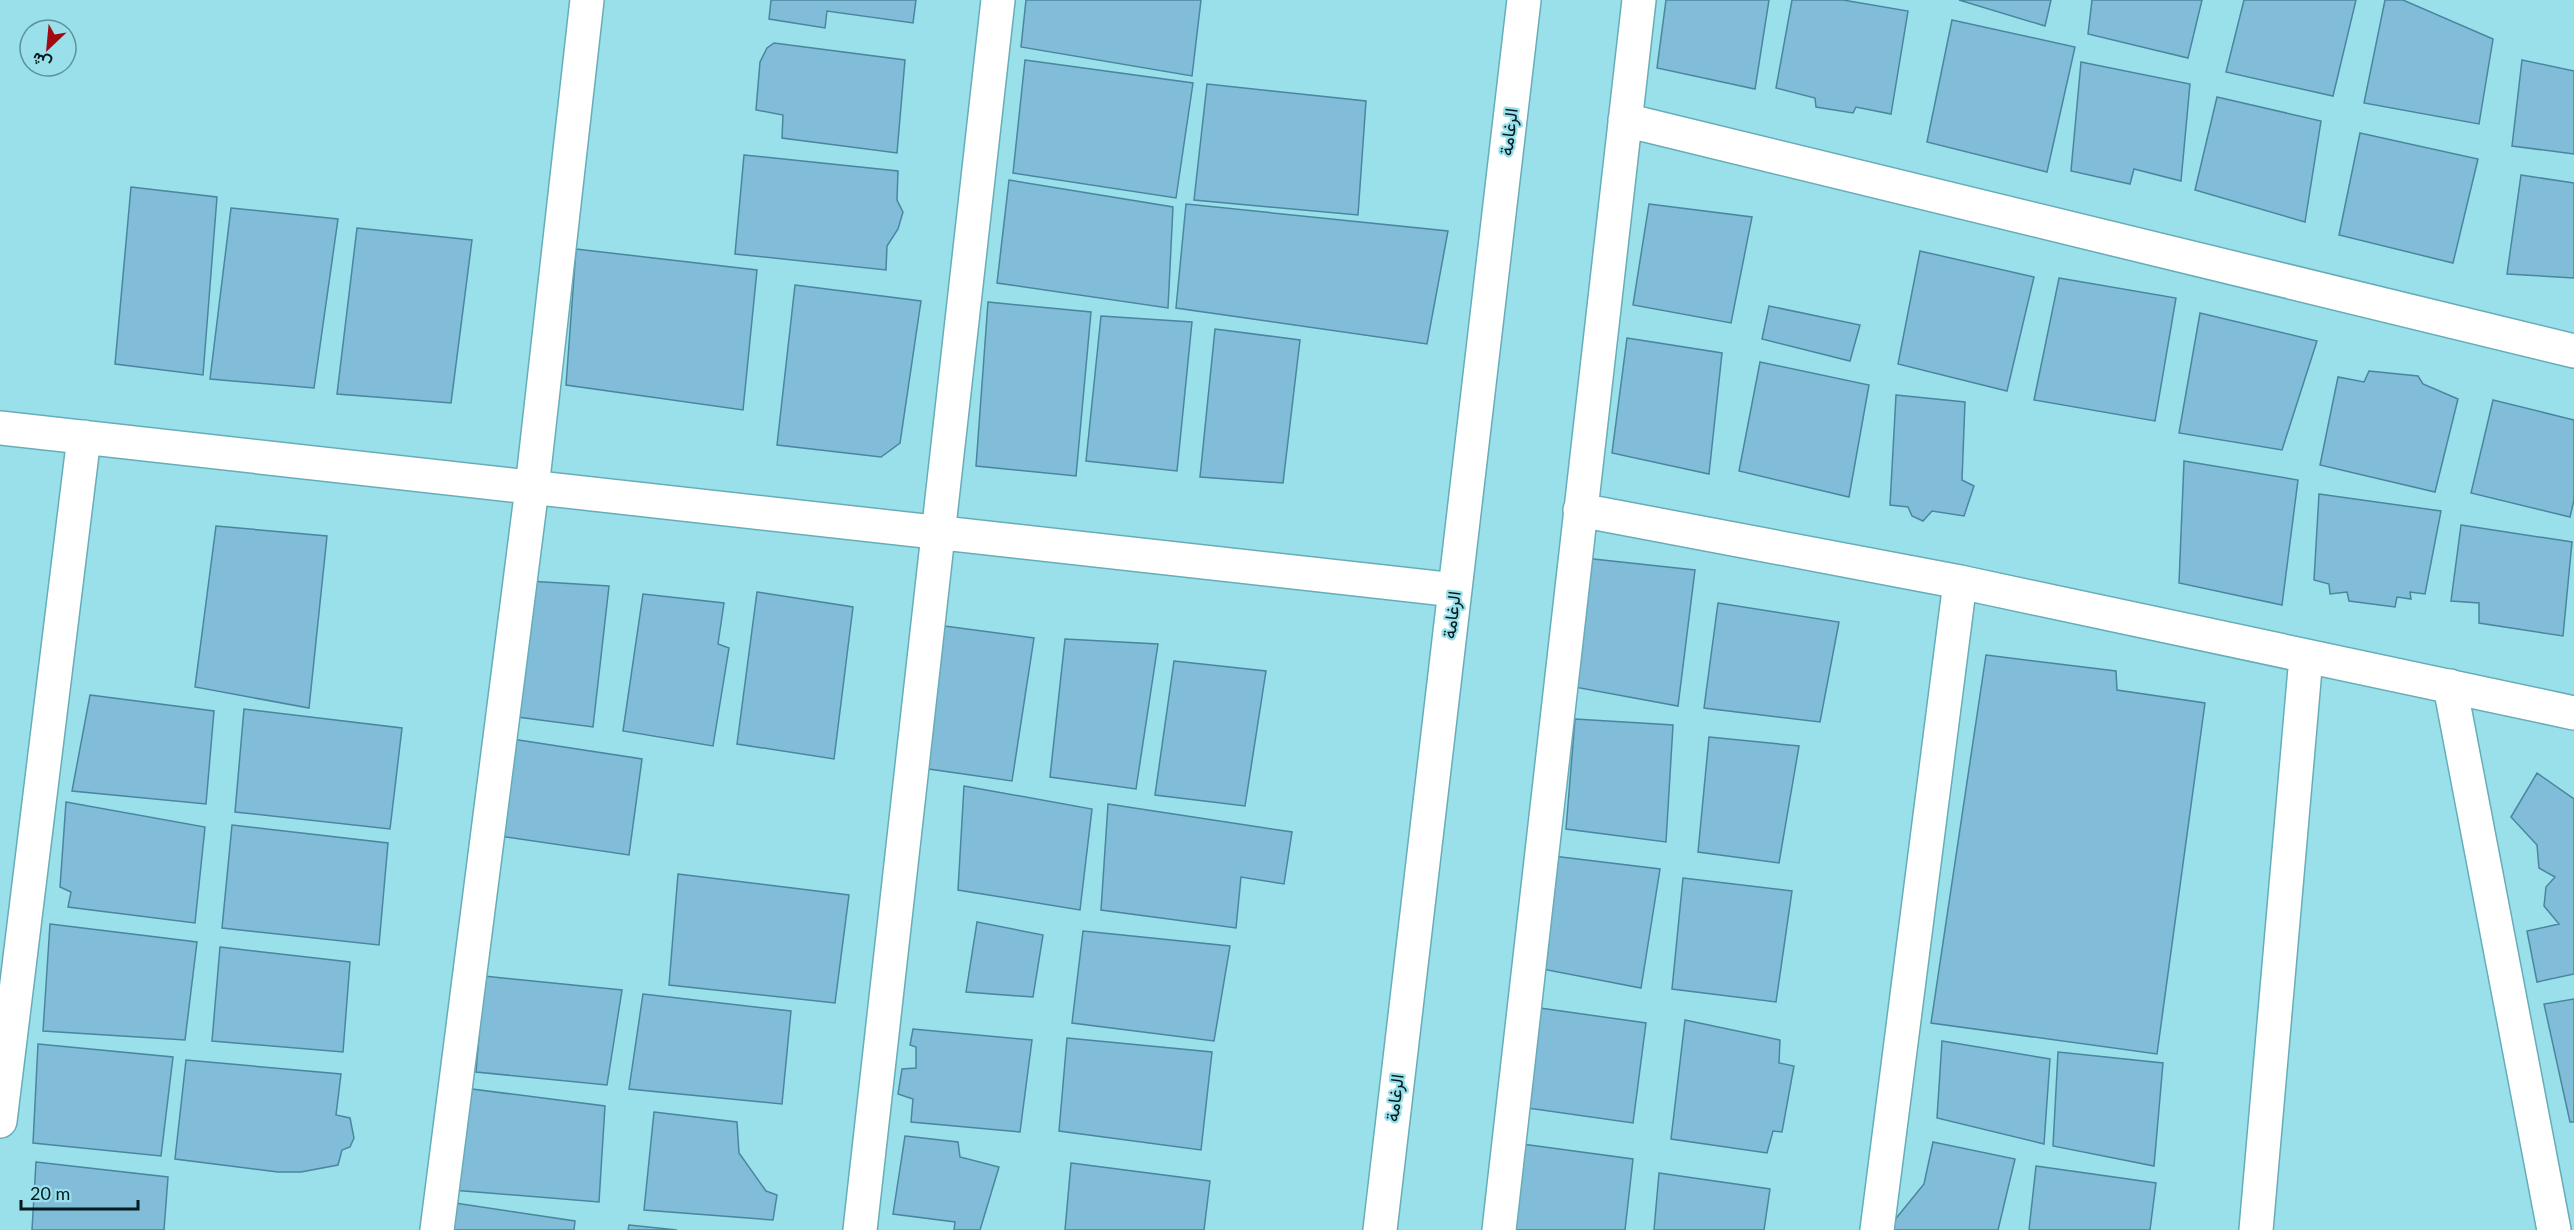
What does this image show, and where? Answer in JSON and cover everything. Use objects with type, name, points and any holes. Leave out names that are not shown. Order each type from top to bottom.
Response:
[{"type":"street","points":[[437,1230],[532,488],[587,0]]},
{"type":"street","points":[[860,1230],[998,0]]},
{"type":"street","name":"الرغامة","points":[[1380,1230],[1524,0]]},
{"type":"street","points":[[1499,1230],[1639,0]]},
{"type":"street","points":[[1625,120],[2574,351]]},
{"type":"street","points":[[0,428],[1455,590]]},
{"type":"street","points":[[0,1121],[84,437]]},
{"type":"street","points":[[1580,510],[1959,582],[2574,713]]},
{"type":"street","points":[[1877,1230],[1959,582]]},
{"type":"street","points":[[2256,1230],[2306,657]]},
{"type":"street","points":[[2450,687],[2554,1230]]},
{"type":"building","points":[[771,0],[916,0],[913,23],[827,11],[825,28],[769,19]]},
{"type":"building","points":[[1026,0],[1201,0],[1192,76],[1021,47]]},
{"type":"building","points":[[1666,0],[1769,0],[1755,89],[1657,68]]},
{"type":"building","points":[[1792,0],[1843,0],[1908,11],[1891,114],[1856,107],[1853,113],[1816,107],[1815,98],[1776,88]]},
{"type":"building","points":[[1959,0],[2051,0],[2045,26]]},
{"type":"building","points":[[2092,0],[2202,0],[2188,58],[2088,34]]},
{"type":"building","points":[[2244,0],[2356,0],[2333,96],[2226,72]]},
{"type":"building","points":[[2385,0],[2403,0],[2493,39],[2479,124],[2364,103]]},
{"type":"building","points":[[1952,20],[2075,47],[2047,172],[1927,142]]},
{"type":"building","points":[[774,43],[905,60],[897,153],[782,138],[783,115],[756,110],[760,62],[767,48]]},
{"type":"building","points":[[1025,60],[1193,83],[1176,198],[1013,173]]},
{"type":"building","points":[[2522,60],[2574,71],[2574,154],[2512,146]]},
{"type":"building","points":[[2081,62],[2190,84],[2181,181],[2134,169],[2130,184],[2071,171]]},
{"type":"building","points":[[1207,84],[1366,101],[1358,215],[1194,200]]},
{"type":"building","points":[[2217,97],[2321,121],[2305,222],[2195,190]]},
{"type":"building","points":[[2360,133],[2478,159],[2453,263],[2339,235]]},
{"type":"building","points":[[744,155],[898,171],[897,200],[903,212],[898,229],[887,246],[886,270],[735,254]]},
{"type":"building","points":[[2521,175],[2574,183],[2574,278],[2507,274]]},
{"type":"building","points":[[1009,180],[1173,207],[1168,308],[997,283]]},
{"type":"building","points":[[131,187],[217,197],[203,375],[115,364]]},
{"type":"building","points":[[1186,204],[1448,231],[1427,344],[1176,308]]},
{"type":"building","points":[[1649,204],[1752,217],[1731,323],[1633,305]]},
{"type":"building","points":[[231,208],[338,219],[314,388],[210,379]]},
{"type":"building","points":[[357,228],[472,240],[451,403],[337,394]]},
{"type":"building","points":[[576,249],[757,270],[743,410],[566,385]]},
{"type":"building","points":[[1920,251],[2034,277],[2007,391],[1898,364]]},
{"type":"building","points":[[2059,278],[2176,298],[2155,421],[2034,400]]},
{"type":"building","points":[[795,285],[921,301],[900,443],[881,457],[777,445]]},
{"type":"building","points":[[988,302],[1091,312],[1076,476],[976,466]]},
{"type":"building","points":[[1769,306],[1860,325],[1850,361],[1762,339]]},
{"type":"building","points":[[2200,313],[2317,341],[2282,450],[2179,433]]},
{"type":"building","points":[[1101,316],[1192,322],[1177,471],[1086,461]]},
{"type":"building","points":[[1215,329],[1300,340],[1283,483],[1200,477]]},
{"type":"building","points":[[1627,338],[1722,353],[1709,474],[1612,453]]},
{"type":"building","points":[[1760,362],[1869,385],[1849,497],[1739,471]]},
{"type":"building","points":[[2369,371],[2418,376],[2423,384],[2458,399],[2435,492],[2320,465],[2338,377],[2364,382]]},
{"type":"building","points":[[1896,395],[1965,402],[1962,480],[1974,486],[1964,516],[1932,511],[1923,521],[1912,516],[1908,507],[1890,505]]},
{"type":"building","points":[[2493,400],[2574,420],[2574,500],[2570,517],[2471,493]]},
{"type":"building","points":[[2184,461],[2298,480],[2282,605],[2179,583]]},
{"type":"building","points":[[2319,494],[2441,511],[2425,594],[2410,592],[2411,599],[2397,597],[2395,607],[2349,601],[2347,592],[2330,594],[2329,584],[2314,580]]},
{"type":"building","points":[[2461,525],[2572,542],[2563,636],[2479,623],[2479,603],[2451,601]]},
{"type":"building","points":[[216,526],[327,536],[309,708],[195,687]]},
{"type":"building","points":[[1584,558],[1695,570],[1678,706],[1569,686]]},
{"type":"building","points":[[528,581],[609,586],[593,727],[510,716]]},
{"type":"building","points":[[757,592],[853,607],[834,759],[737,744]]},
{"type":"building","points":[[643,594],[724,603],[718,644],[729,648],[713,746],[623,731]]},
{"type":"building","points":[[1718,603],[1839,622],[1820,722],[1704,708]]},
{"type":"building","points":[[937,625],[1034,638],[1012,781],[922,768]]},
{"type":"building","points":[[1065,639],[1158,644],[1136,789],[1050,777]]},
{"type":"building","points":[[1986,655],[2116,671],[2117,690],[2205,703],[2157,1054],[1931,1023]]},
{"type":"building","points":[[1174,661],[1266,671],[1245,806],[1155,795]]},
{"type":"building","points":[[90,695],[214,711],[206,804],[72,791]]},
{"type":"building","points":[[244,709],[402,728],[390,829],[235,812]]},
{"type":"building","points":[[1575,719],[1673,725],[1666,842],[1566,829]]},
{"type":"building","points":[[1709,737],[1799,746],[1779,863],[1698,852]]},
{"type":"building","points":[[512,739],[642,759],[629,855],[499,836]]},
{"type":"building","points":[[2537,773],[2574,799],[2574,974],[2537,982],[2527,931],[2559,924],[2544,906],[2546,887],[2555,877],[2539,868],[2537,845],[2511,817]]},
{"type":"building","points":[[964,786],[1092,809],[1080,910],[958,890]]},
{"type":"building","points":[[66,802],[205,827],[195,923],[68,907],[71,892],[60,887]]},
{"type":"building","points":[[1108,804],[1292,832],[1284,884],[1241,877],[1236,928],[1101,910]]},
{"type":"building","points":[[232,825],[388,843],[379,945],[222,928]]},
{"type":"building","points":[[1553,856],[1660,869],[1641,988],[1537,968]]},
{"type":"building","points":[[678,874],[849,895],[835,1003],[669,985]]},
{"type":"building","points":[[1683,878],[1792,891],[1776,1002],[1672,989]]},
{"type":"building","points":[[977,922],[1043,935],[1033,997],[966,992]]},
{"type":"building","points":[[50,924],[197,942],[185,1040],[43,1031]]},
{"type":"building","points":[[1083,931],[1230,946],[1214,1041],[1072,1023]]},
{"type":"building","points":[[220,947],[350,962],[343,1052],[212,1041]]},
{"type":"building","points":[[484,976],[622,990],[607,1085],[476,1072]]},
{"type":"building","points":[[643,994],[791,1011],[782,1104],[629,1089]]},
{"type":"building","points":[[2574,999],[2574,1122],[2570,1122],[2544,1004]]},
{"type":"building","points":[[1533,1007],[1646,1023],[1633,1123],[1520,1107]]},
{"type":"building","points":[[1685,1020],[1780,1040],[1779,1063],[1794,1066],[1782,1132],[1773,1131],[1767,1153],[1671,1139]]},
{"type":"building","points":[[913,1029],[1032,1040],[1020,1132],[911,1122],[913,1099],[898,1094],[902,1069],[916,1068],[916,1047],[910,1045]]},
{"type":"building","points":[[1067,1038],[1212,1052],[1201,1150],[1059,1131]]},
{"type":"building","points":[[1942,1041],[2050,1059],[2044,1144],[1937,1118]]},
{"type":"building","points":[[38,1044],[173,1057],[161,1156],[33,1143]]},
{"type":"building","points":[[2058,1052],[2163,1063],[2154,1166],[2053,1146]]},
{"type":"building","points":[[186,1060],[341,1074],[336,1115],[350,1118],[354,1138],[350,1147],[342,1150],[338,1165],[301,1172],[278,1172],[175,1159]]},
{"type":"building","points":[[464,1088],[605,1106],[599,1202],[452,1190]]},
{"type":"building","points":[[654,1112],[737,1122],[739,1153],[766,1191],[777,1195],[773,1220],[644,1210]]},
{"type":"building","points":[[905,1136],[958,1142],[960,1157],[999,1167],[980,1230],[954,1230],[955,1222],[893,1214]]},
{"type":"building","points":[[1933,1142],[2015,1159],[1998,1230],[1890,1230],[1889,1227],[1924,1184]]},
{"type":"building","points":[[1523,1144],[1633,1159],[1625,1230],[1511,1230]]},
{"type":"building","points":[[36,1162],[168,1177],[164,1230],[32,1230]]},
{"type":"building","points":[[1071,1163],[1210,1181],[1204,1230],[1065,1230]]},
{"type":"building","points":[[2036,1166],[2156,1183],[2150,1230],[2029,1230]]},
{"type":"building","points":[[1659,1173],[1770,1189],[1764,1230],[1654,1230]]},
{"type":"building","points":[[455,1203],[575,1221],[574,1230],[451,1230]]},
{"type":"building","points":[[629,1225],[677,1230],[628,1230]]}]
